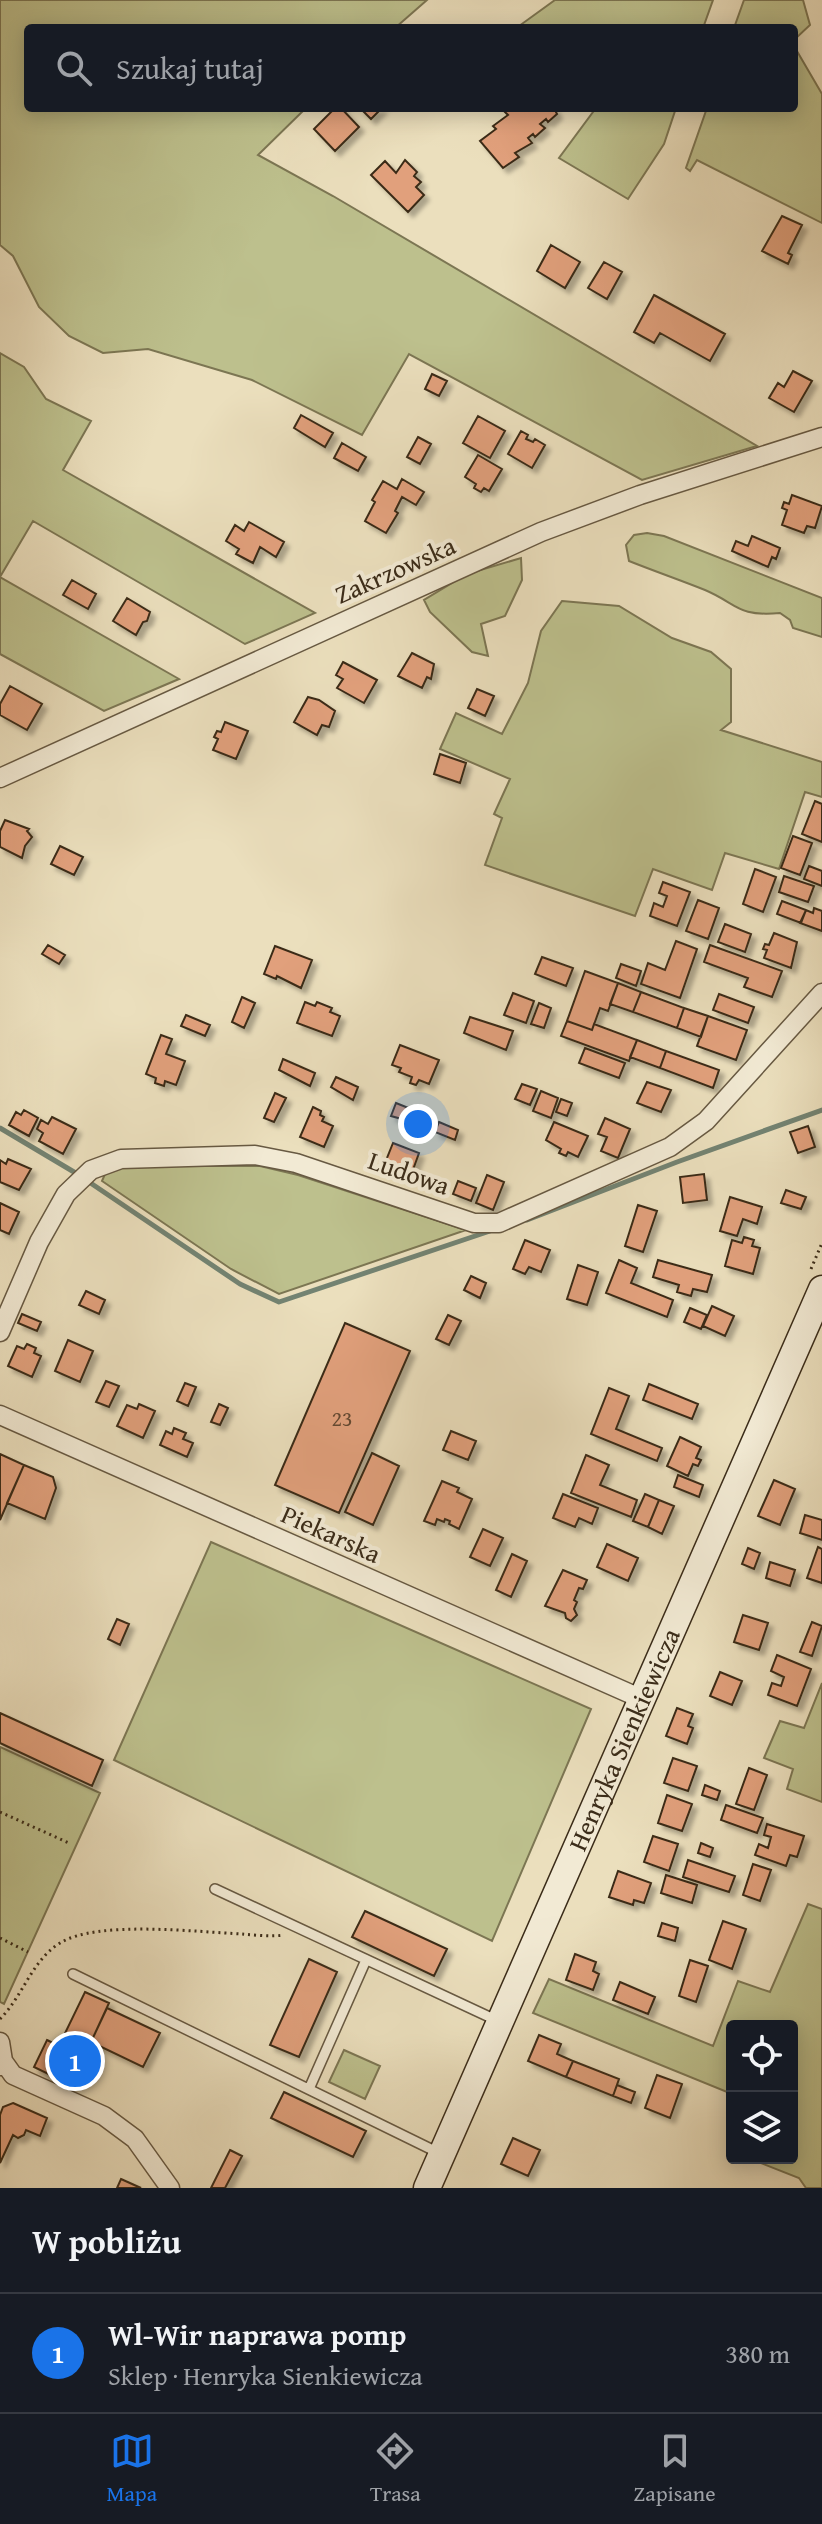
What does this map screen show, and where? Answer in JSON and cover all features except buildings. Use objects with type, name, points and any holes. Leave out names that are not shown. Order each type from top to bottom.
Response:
[{"type":"main road","name":"Henryka Sienkiewicza","points":[[427,2188],[822,1289]]},
{"type":"street","name":"Zakrzowska","points":[[0,778],[541,532],[640,495],[822,437]]},
{"type":"street","name":"Ludowa","points":[[0,1332],[39,1242],[66,1194],[91,1170],[121,1159],[255,1155],[296,1163],[474,1223],[499,1223],[670,1147],[706,1121],[822,993]]},
{"type":"street","name":"Piekarska","points":[[0,1415],[642,1699]]},
{"type":"street","points":[[0,2042],[2,2064],[13,2075],[104,2116],[135,2139],[170,2188]]},
{"type":"lane","points":[[215,1889],[500,2022]]},
{"type":"lane","points":[[309,2089],[366,1960]]},
{"type":"lane","points":[[73,1974],[442,2154]]},
{"type":"path","points":[[0,1812],[69,1843]]},
{"type":"path","points":[[0,2019],[14,2005],[37,1965],[60,1943],[84,1934],[121,1930],[283,1936],[293,1925]]},
{"type":"path","points":[[0,1938],[28,1952]]},
{"type":"green space","points":[[0,0],[427,0],[400,24],[24,24],[24,112],[302,112],[258,155],[757,446],[642,480],[409,354],[362,435],[252,380],[148,349],[103,353],[69,336],[39,307],[13,256],[0,245]]},
{"type":"green space","points":[[555,0],[713,0],[704,24],[522,24]]},
{"type":"green space","points":[[744,0],[803,0],[810,25],[798,36],[798,24],[735,24]]},
{"type":"green space","points":[[798,53],[822,94],[822,223],[697,160],[690,171],[686,168],[706,112],[798,112]]},
{"type":"green space","points":[[593,112],[675,112],[664,144],[628,199],[559,158]]},
{"type":"green space","points":[[0,353],[24,367],[46,399],[91,421],[63,470],[315,613],[245,644],[33,521],[0,577]]},
{"type":"green space","points":[[647,533],[664,536],[822,598],[822,637],[793,628],[790,620],[780,613],[746,611],[705,590],[629,561],[626,545],[634,535]]},
{"type":"green space","points":[[521,558],[522,580],[505,616],[481,624],[488,656],[472,652],[430,612],[424,600],[467,574]]},
{"type":"green space","points":[[0,577],[179,679],[104,711],[0,654]]},
{"type":"green space","points":[[562,601],[619,606],[672,638],[711,652],[731,669],[731,722],[721,730],[822,762],[822,797],[805,792],[779,869],[725,853],[712,890],[653,869],[635,916],[485,865],[502,818],[494,814],[510,779],[440,749],[456,713],[502,734],[528,683],[541,631]]},
{"type":"green space","points":[[126,1166],[260,1166],[298,1175],[466,1230],[279,1294],[231,1269],[102,1181],[105,1174]]},
{"type":"green space","points":[[211,1542],[591,1709],[492,1941],[114,1760]]},
{"type":"green space","points":[[822,1683],[822,1802],[787,1789],[793,1769],[764,1758],[780,1721],[804,1728]]},
{"type":"green space","points":[[0,1747],[100,1793],[4,2004],[0,2002]]},
{"type":"green space","points":[[808,1904],[822,1909],[822,2188],[806,2188],[799,2178],[763,2164],[798,2164],[798,2020],[726,2020],[726,2092],[533,2013],[549,1979],[713,2046],[738,1981],[770,1992]]},
{"type":"green space","points":[[344,2050],[380,2066],[365,2099],[329,2082]]},
{"type":"waterway","points":[[527,1220],[822,1110]]},
{"type":"waterway","points":[[0,1128],[74,1172]]},
{"type":"waterway","points":[[92,1184],[240,1284],[279,1302],[490,1231]]},
{"type":"place","name":"Wl-Wir naprawa pomp","points":[[75,2061]]}]
